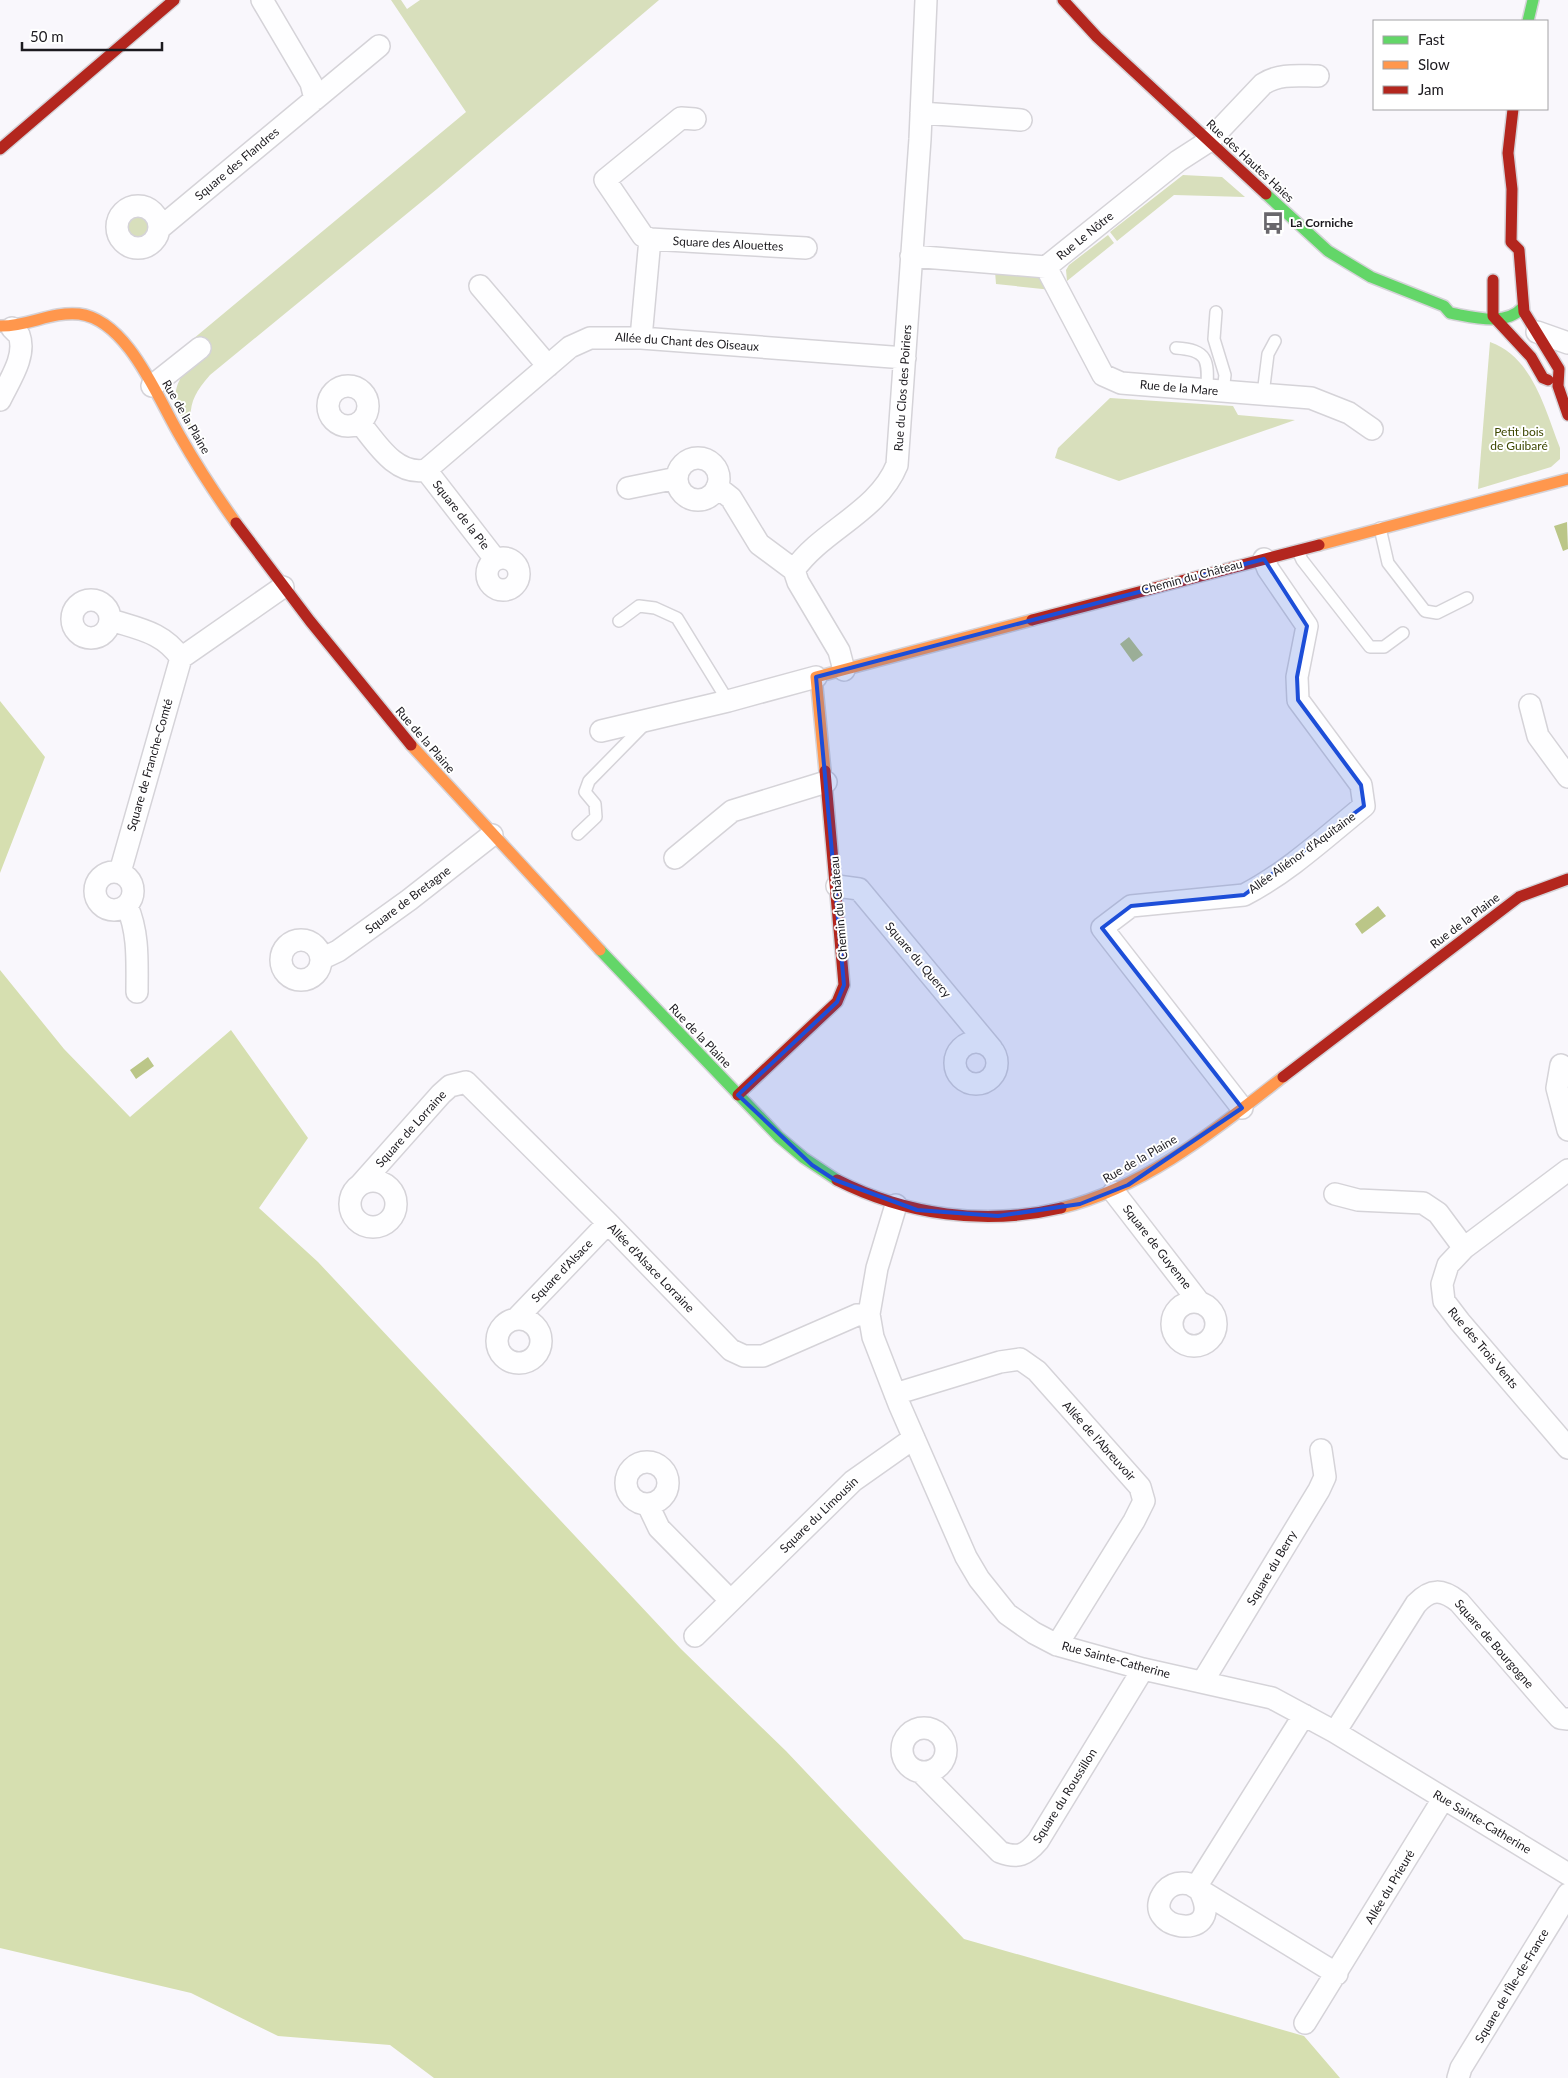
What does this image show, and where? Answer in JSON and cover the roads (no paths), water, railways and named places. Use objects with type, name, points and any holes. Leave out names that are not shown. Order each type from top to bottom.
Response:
[{"type":"street","points":[[0,149],[151,9],[174,0]]},
{"type":"street","points":[[262,0],[311,83],[315,100]]},
{"type":"street","name":"Rue du Clos des Poiriers","points":[[794,570],[804,556],[852,518],[888,483],[894,474],[900,450],[920,139],[926,0]]},
{"type":"street","name":"Rue des Hautes Haies","points":[[1063,0],[1097,37],[1328,251],[1371,277],[1449,303],[1450,313],[1495,318],[1512,317],[1521,312],[1502,296]]},
{"type":"street","points":[[1528,20],[1533,0]]},
{"type":"street","name":"Square des Flandres","points":[[160,228],[379,46]]},
{"type":"street","name":"Rue Le Nôtre","points":[[911,256],[1046,267],[1178,161],[1209,141],[1263,84],[1272,78],[1318,76]]},
{"type":"street","points":[[1502,296],[1523,288],[1519,250],[1508,245],[1512,189],[1508,152],[1513,110]]},
{"type":"street","points":[[921,114],[1021,120]]},
{"type":"street","points":[[641,338],[650,239],[643,236],[605,180],[681,118],[695,119]]},
{"type":"street","name":"Square des Alouettes","points":[[650,239],[806,248]]},
{"type":"street","name":"Rue de la Mare","points":[[1046,267],[1103,375],[1121,383],[1311,398],[1349,413],[1372,429]]},
{"type":"street","points":[[1495,276],[1502,296],[1537,332],[1559,369],[1558,386],[1568,415]]},
{"type":"street","points":[[480,286],[548,366]]},
{"type":"street","points":[[1502,296],[1495,318],[1531,357],[1543,378],[1558,386]]},
{"type":"street","name":"Rue de la Plaine","points":[[6,327],[70,314],[86,315],[112,331],[125,344],[152,386],[174,427],[215,492],[283,587],[383,713],[492,836],[738,1095],[791,1148],[835,1180],[896,1205],[917,1210],[972,1217],[1012,1216],[1061,1209],[1114,1192],[1188,1148],[1519,897],[1568,879]]},
{"type":"street","points":[[0,400],[22,350],[19,334],[6,327]]},
{"type":"street","points":[[1537,332],[1568,343]]},
{"type":"street","name":"Allée du Chant des Oiseaux","points":[[426,470],[570,347],[590,338],[641,338],[905,358]]},
{"type":"street","points":[[152,386],[200,348]]},
{"type":"street","points":[[360,423],[396,464],[416,472],[426,470]]},
{"type":"street","points":[[695,459],[703,459],[709,462],[718,473],[717,487],[714,493],[703,500],[690,499],[680,491],[677,478],[682,465],[695,459]]},
{"type":"street","name":"Square de la Pie","points":[[426,470],[495,559]]},
{"type":"street","points":[[628,488],[677,478]]},
{"type":"street","name":"Chemin du Château","points":[[601,731],[728,701],[1568,479]]},
{"type":"street","points":[[717,487],[731,498],[759,544],[794,570],[798,582],[840,651],[844,670]]},
{"type":"street","name":"Allée Aliénor d'Aquitaine","points":[[1242,1108],[1102,928],[1131,906],[1244,895],[1258,888],[1307,852],[1364,806],[1361,785],[1298,700],[1297,678],[1307,626],[1268,569],[1264,559]]},
{"type":"street","points":[[111,620],[160,636],[172,646],[181,658],[283,587]]},
{"type":"street","name":"Square de Franche-Comté","points":[[120,872],[181,658]]},
{"type":"street","name":"Chemin du Château","points":[[738,1095],[837,1002],[842,993],[845,974],[816,677]]},
{"type":"street","points":[[1530,705],[1538,736],[1568,777]]},
{"type":"street","points":[[675,858],[732,811],[826,782]]},
{"type":"street","name":"Square de Bretagne","points":[[321,959],[338,951],[401,906],[492,836]]},
{"type":"street","points":[[120,872],[127,876],[134,891],[132,899],[127,906],[112,910],[104,908],[95,895],[95,887],[104,874],[120,872]]},
{"type":"street","name":"Square du Quercy","points":[[837,886],[859,889],[992,1049]]},
{"type":"street","points":[[127,906],[138,957],[137,992]]},
{"type":"street","points":[[1561,1065],[1557,1088],[1568,1130]]},
{"type":"street","name":"Square de Lorraine","points":[[361,1184],[441,1094],[450,1086],[466,1082]]},
{"type":"street","name":"Allée d'Alsace Lorraine","points":[[466,1082],[608,1223],[731,1350],[744,1356],[763,1356],[857,1315],[869,1314]]},
{"type":"street","name":"Rue des Trois Vents","points":[[1564,1434],[1444,1301],[1442,1284],[1448,1265],[1464,1248],[1568,1170]]},
{"type":"street","name":"Square de Guyenne","points":[[1114,1192],[1199,1302]]},
{"type":"street","points":[[1335,1194],[1358,1200],[1423,1203],[1438,1213],[1464,1248]]},
{"type":"street","name":"Rue Sainte-Catherine","points":[[896,1205],[877,1268],[869,1314],[873,1337],[895,1394],[966,1557],[979,1579],[1006,1614],[1034,1633],[1057,1645],[1143,1669],[1272,1698],[1335,1732],[1568,1874]]},
{"type":"street","name":"Square d'Alsace","points":[[516,1319],[608,1223]]},
{"type":"street","name":"Allée de l'Abreuvoir","points":[[895,1394],[1000,1362],[1020,1359],[1037,1370],[1140,1487],[1144,1501],[1134,1521],[1057,1645]]},
{"type":"street","name":"Square du Limousin","points":[[695,1636],[853,1482],[884,1457],[914,1438]]},
{"type":"street","name":"Square du Berry","points":[[1203,1681],[1319,1490],[1325,1477],[1321,1450]]},
{"type":"street","points":[[648,1505],[659,1528],[730,1600]]},
{"type":"street","name":"Square de Bourgogne","points":[[1335,1732],[1416,1604],[1425,1595],[1434,1591],[1450,1595],[1459,1602],[1560,1718],[1568,1719]]},
{"type":"street","name":"Square du Roussillon","points":[[921,1772],[1000,1852],[1011,1856],[1021,1856],[1029,1851],[1038,1841],[1143,1669]]},
{"type":"street","points":[[1304,1715],[1199,1890],[1337,1974]]},
{"type":"street","name":"Allée du Prieuré","points":[[1305,2023],[1444,1799]]},
{"type":"street","name":"Square de l'Île-de-France","points":[[1458,2078],[1461,2068],[1568,1894]]},
{"type":"lane","points":[[1215,390],[1225,375],[1214,339],[1216,312]]},
{"type":"lane","points":[[1263,394],[1268,354],[1275,341]]},
{"type":"lane","points":[[1176,348],[1192,349],[1204,358],[1215,390]]},
{"type":"lane","points":[[1380,528],[1388,563],[1425,611],[1437,613],[1467,598]]},
{"type":"lane","points":[[1297,550],[1302,560],[1370,647],[1384,648],[1403,633]]},
{"type":"lane","points":[[619,621],[639,606],[655,608],[677,618],[728,701]]},
{"type":"lane","points":[[578,834],[596,817],[595,804],[585,792],[589,780],[649,720]]},
{"type":"place","name":"La Corniche","points":[[1273,223]]},
{"type":"park label","name":"Petit bois de Guibaré","points":[[1519,439]]}]
